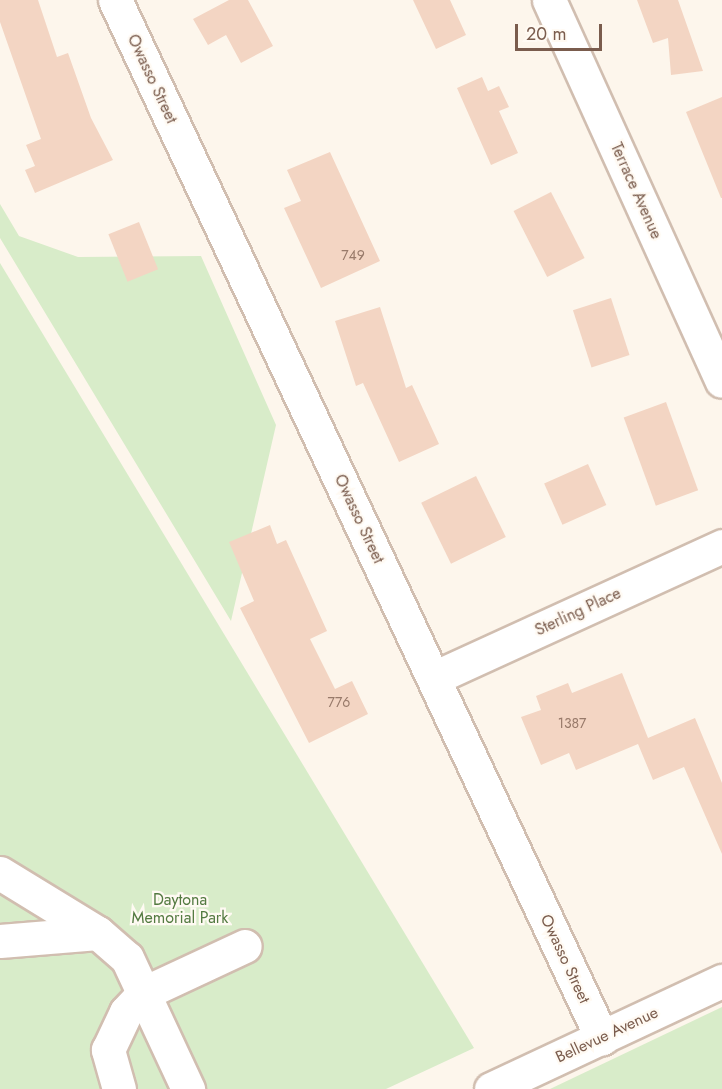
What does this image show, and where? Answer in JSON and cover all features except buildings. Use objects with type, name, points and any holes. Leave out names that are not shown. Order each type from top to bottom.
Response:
[{"type":"street","name":"Owasso Street","points":[[115,0],[602,1038]]},
{"type":"street","name":"Terrace Avenue","points":[[549,0],[722,381]]},
{"type":"street","name":"Sterling Place","points":[[434,678],[722,546]]},
{"type":"street","points":[[0,873],[98,933],[127,958],[188,1089]]},
{"type":"street","points":[[0,941],[98,933]]},
{"type":"street","points":[[119,1089],[108,1050],[126,1012],[144,993],[245,946]]},
{"type":"street","name":"Bellevue Avenue","points":[[491,1089],[722,981]]},
{"type":"green space","points":[[0,204],[19,236],[78,257],[201,256],[276,425],[231,621],[0,238]]},
{"type":"green space","name":"Daytona Memorial Park","points":[[0,263],[474,1048],[386,1089],[0,1089]]},
{"type":"green space","points":[[722,1007],[722,1089],[550,1089]]}]
